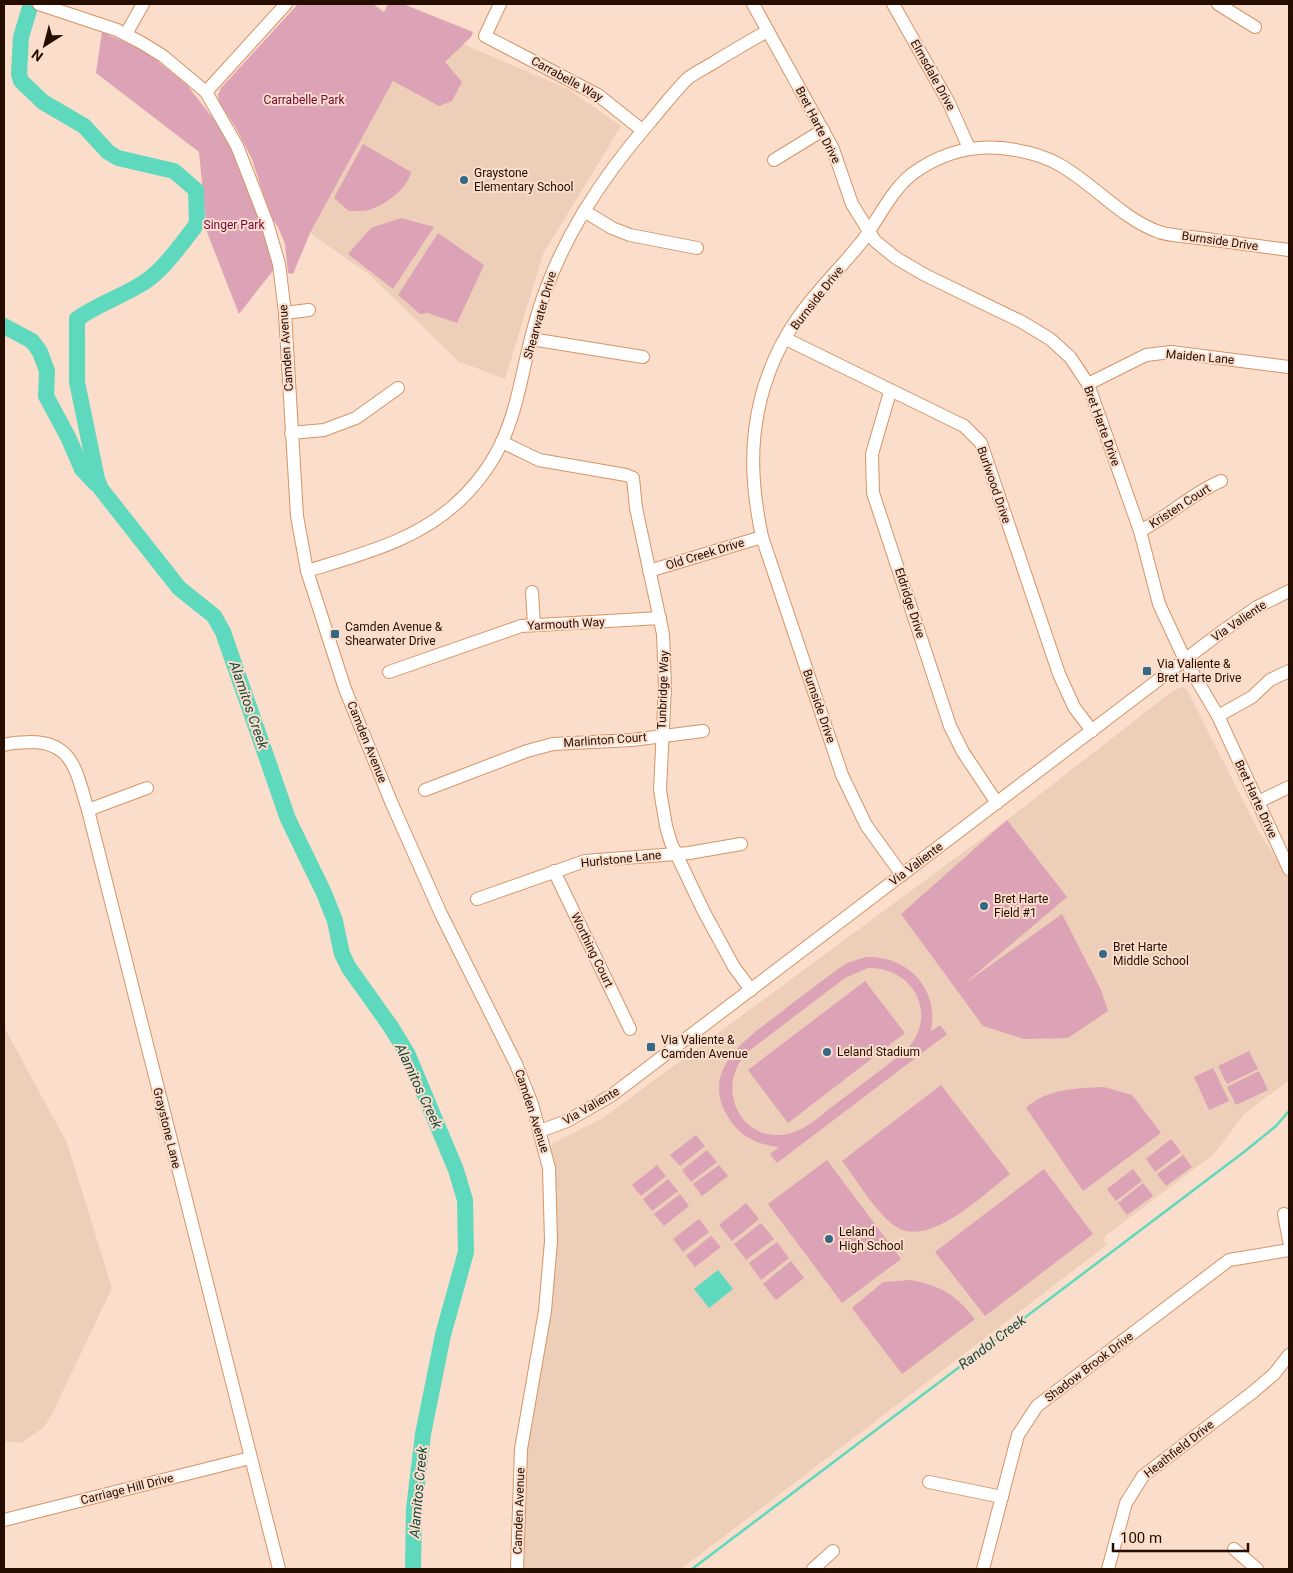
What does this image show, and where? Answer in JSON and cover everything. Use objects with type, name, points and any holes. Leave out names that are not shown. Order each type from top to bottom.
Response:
[{"type":"street","name":"Camden Avenue","points":[[39,4],[89,19],[126,34],[163,56],[206,92],[237,146],[254,184],[278,264],[285,313],[297,516],[307,571],[346,689],[392,804],[441,914],[516,1064],[540,1132],[551,1182],[551,1241],[546,1311],[521,1449],[517,1569]]},
{"type":"street","points":[[126,34],[143,4]]},
{"type":"street","points":[[206,92],[286,4]]},
{"type":"street","name":"Carrabelle Way","points":[[500,4],[485,36],[598,95],[642,130]]},
{"type":"street","name":"Bret Harte Drive","points":[[753,4],[833,149],[852,204],[875,242],[896,258],[1022,322],[1050,339],[1070,357],[1088,384],[1140,530],[1159,604],[1185,660],[1218,716],[1289,869]]},
{"type":"street","name":"Elmsdale Drive","points":[[893,4],[948,103],[969,148]]},
{"type":"street","points":[[1218,4],[1254,27]]},
{"type":"street","name":"Shearwater Drive","points":[[307,571],[401,540],[429,525],[461,500],[477,482],[502,442],[516,408],[531,339],[552,269],[584,211],[611,169],[642,130],[688,78],[768,31]]},
{"type":"street","points":[[774,160],[823,130]]},
{"type":"street","name":"Burnside Drive","points":[[902,875],[866,825],[842,775],[762,536],[752,483],[752,450],[762,396],[796,320],[868,232],[898,188],[912,174],[948,154],[969,148],[1016,150],[1059,164],[1132,220],[1160,233],[1289,250]]},
{"type":"street","points":[[584,211],[612,228],[630,235],[697,248]]},
{"type":"street","points":[[285,313],[309,310]]},
{"type":"street","points":[[531,339],[643,357]]},
{"type":"street","name":"Burlwood Drive","points":[[786,339],[890,392],[964,426],[981,443],[1059,674],[1074,707],[1092,731]]},
{"type":"street","name":"Maiden Lane","points":[[1088,384],[1146,355],[1171,352],[1289,367]]},
{"type":"street","points":[[291,433],[324,430],[356,418],[398,388]]},
{"type":"street","name":"Eldridge Drive","points":[[890,392],[872,454],[871,473],[874,493],[950,726],[963,752],[997,803]]},
{"type":"street","name":"Tunbridge Way","points":[[502,442],[539,460],[626,475],[633,478],[636,508],[660,618],[665,657],[660,790],[666,826],[704,912],[734,967],[750,990]]},
{"type":"street","name":"Kristen Court","points":[[1140,530],[1155,523],[1208,486],[1221,481]]},
{"type":"street","name":"Old Creek Drive","points":[[649,571],[762,536]]},
{"type":"street","name":"Via Valiente","points":[[540,1132],[567,1121],[612,1095],[1185,660],[1257,607],[1289,591]]},
{"type":"street","points":[[532,592],[534,624]]},
{"type":"street","name":"Yarmouth Way","points":[[389,672],[521,626],[660,618]]},
{"type":"street","points":[[1218,716],[1252,696],[1270,680],[1289,671]]},
{"type":"street","name":"Marlinton Court","points":[[425,790],[527,751],[553,744],[632,740],[703,731]]},
{"type":"street","name":"Graystone Lane","points":[[4,745],[37,742],[51,745],[64,750],[74,765],[88,810],[279,1569]]},
{"type":"street","points":[[1258,802],[1289,787]]},
{"type":"street","points":[[88,810],[147,788]]},
{"type":"street","name":"Hurlstone Lane","points":[[476,899],[585,861],[677,854],[741,844]]},
{"type":"street","name":"Worthing Court","points":[[554,871],[630,1029]]},
{"type":"street","points":[[1284,1214],[1289,1241]]},
{"type":"street","name":"Shadow Brook Drive","points":[[983,1569],[1018,1435],[1037,1406],[1229,1260],[1289,1250]]},
{"type":"street","name":"Heathfield Drive","points":[[1108,1569],[1126,1503],[1143,1476],[1253,1392],[1274,1374],[1289,1355]]},
{"type":"street","name":"Carriage Hill Drive","points":[[4,1520],[250,1458]]},
{"type":"street","points":[[928,1482],[1002,1497]]},
{"type":"street","points":[[1234,1549],[1257,1569]]},
{"type":"street","points":[[813,1569],[833,1551]]},
{"type":"shaded area","name":"Graystone Elementary School","points":[[463,44],[568,89],[621,126],[543,254],[505,379],[458,361],[370,275],[310,233],[393,81],[428,79]]},
{"type":"shaded area","name":"Leland High School","points":[[1183,687],[1187,690],[1259,832],[1289,879],[1289,1080],[1245,1113],[1214,1154],[1105,1236],[1104,1242],[1107,1245],[681,1569],[524,1569],[522,1491],[554,1211],[556,1178],[551,1153],[552,1144],[603,1118],[1007,820],[1174,690]]},
{"type":"shaded area","points":[[4,1027],[67,1143],[112,1288],[51,1416],[44,1427],[21,1443],[4,1441]]},
{"type":"green space","name":"Carrabelle Park","points":[[298,4],[373,4],[384,12],[388,4],[403,4],[473,32],[471,37],[445,62],[462,82],[452,101],[439,106],[393,81],[310,233],[293,274],[288,273],[285,244],[278,227],[270,216],[252,159],[236,128],[219,102],[218,95],[221,88]]},
{"type":"green space","name":"Singer Park","points":[[102,32],[145,51],[187,85],[219,126],[250,187],[275,268],[239,314],[207,232],[199,152],[96,73]]},
{"type":"green space","points":[[363,144],[411,172],[401,190],[382,204],[369,210],[349,211],[334,198]]},
{"type":"green space","points":[[401,218],[434,227],[393,289],[348,254],[371,228]]},
{"type":"green space","points":[[438,233],[484,265],[457,323],[428,313],[420,314],[398,295]]},
{"type":"green space","points":[[1007,820],[1067,897],[963,985],[1062,914],[1101,990],[1108,1011],[1068,1038],[1024,1039],[983,1026],[901,914]]},
{"type":"green space","points":[[866,957],[881,958],[895,962],[908,969],[918,978],[930,1002],[932,1016],[931,1031],[940,1025],[947,1034],[777,1163],[770,1154],[779,1147],[757,1142],[743,1134],[732,1124],[721,1100],[719,1084],[723,1070],[741,1044],[847,963]],"holes":[[[868,968],[885,970],[899,976],[910,986],[918,998],[921,1011],[920,1026],[914,1040],[903,1053],[813,1122],[797,1131],[773,1135],[758,1131],[746,1122],[737,1110],[733,1095],[733,1079],[739,1064],[750,1050],[845,978]]]},
{"type":"green space","name":"Leland Stadium","points":[[865,981],[905,1033],[788,1123],[748,1070]]},
{"type":"green space","points":[[1249,1051],[1258,1069],[1227,1084],[1218,1066]]},
{"type":"green space","points":[[1213,1068],[1229,1101],[1209,1110],[1194,1077]]},
{"type":"green space","points":[[1259,1071],[1268,1090],[1236,1105],[1227,1087]]},
{"type":"green space","points":[[941,1085],[1010,1174],[956,1216],[923,1231],[908,1231],[895,1226],[880,1213],[842,1161]]},
{"type":"green space","points":[[1104,1087],[1132,1095],[1161,1133],[1083,1191],[1026,1108],[1052,1093],[1073,1089]]},
{"type":"green space","points":[[696,1135],[705,1146],[680,1166],[670,1155]]},
{"type":"green space","points":[[1171,1139],[1181,1152],[1155,1172],[1146,1159]]},
{"type":"green space","points":[[707,1150],[717,1162],[691,1182],[682,1170]]},
{"type":"green space","points":[[1183,1155],[1192,1167],[1166,1186],[1157,1174]]},
{"type":"green space","points":[[827,1160],[901,1259],[842,1303],[768,1204]]},
{"type":"green space","points":[[657,1165],[666,1176],[641,1196],[632,1185]]},
{"type":"green space","points":[[719,1165],[728,1176],[702,1196],[693,1184]]},
{"type":"green space","points":[[1044,1169],[1093,1234],[985,1316],[935,1252]]},
{"type":"green space","points":[[1133,1169],[1142,1181],[1116,1201],[1107,1189]]},
{"type":"green space","points":[[668,1179],[678,1191],[652,1211],[643,1199]]},
{"type":"green space","points":[[1143,1183],[1153,1196],[1127,1215],[1118,1203]]},
{"type":"green space","points":[[680,1194],[689,1206],[664,1226],[654,1214]]},
{"type":"green space","points":[[746,1203],[759,1219],[732,1241],[719,1225]]},
{"type":"green space","points":[[699,1219],[709,1232],[683,1252],[673,1239]]},
{"type":"green space","points":[[761,1223],[774,1239],[746,1260],[734,1244]]},
{"type":"green space","points":[[711,1236],[721,1247],[695,1267],[686,1256]]},
{"type":"green space","points":[[777,1242],[789,1258],[761,1280],[749,1263]]},
{"type":"green space","points":[[791,1261],[804,1278],[776,1300],[763,1284]]},
{"type":"green space","points":[[911,1280],[931,1285],[947,1293],[975,1319],[902,1374],[852,1308],[883,1282]]},
{"type":"water","points":[[718,1270],[733,1289],[709,1308],[694,1289]]},
{"type":"waterway","name":"Alamitos Creek","points":[[31,4],[21,37],[19,74],[21,81],[43,102],[84,126],[108,152],[118,158],[174,171],[196,190],[197,222],[162,268],[138,286],[77,319],[77,382],[97,479],[101,489],[179,588],[214,616],[223,632],[288,819],[324,893],[335,921],[342,954],[349,968],[391,1027],[408,1055],[456,1170],[465,1200],[466,1252],[443,1335],[423,1434],[414,1509],[413,1569]]},
{"type":"waterway","points":[[4,326],[32,341],[40,352],[47,371],[46,396],[68,437],[82,469],[96,484]]},
{"type":"waterway","name":"Randol Creek","points":[[692,1569],[1244,1152],[1276,1126],[1289,1111]]},
{"type":"place","name":"Graystone Elementary School","points":[[464,180]]},
{"type":"place","name":"Camden Avenue & Shearwater Drive","points":[[335,634]]},
{"type":"place","name":"Via Valiente & Bret Harte Drive","points":[[1147,671]]},
{"type":"place","name":"Bret Harte Field #1","points":[[984,906]]},
{"type":"place","name":"Bret Harte Middle School","points":[[1103,954]]},
{"type":"place","name":"Via Valiente & Camden Avenue","points":[[651,1047]]},
{"type":"place","name":"Leland Stadium","points":[[827,1052]]},
{"type":"place","name":"Leland High School","points":[[829,1239]]}]
